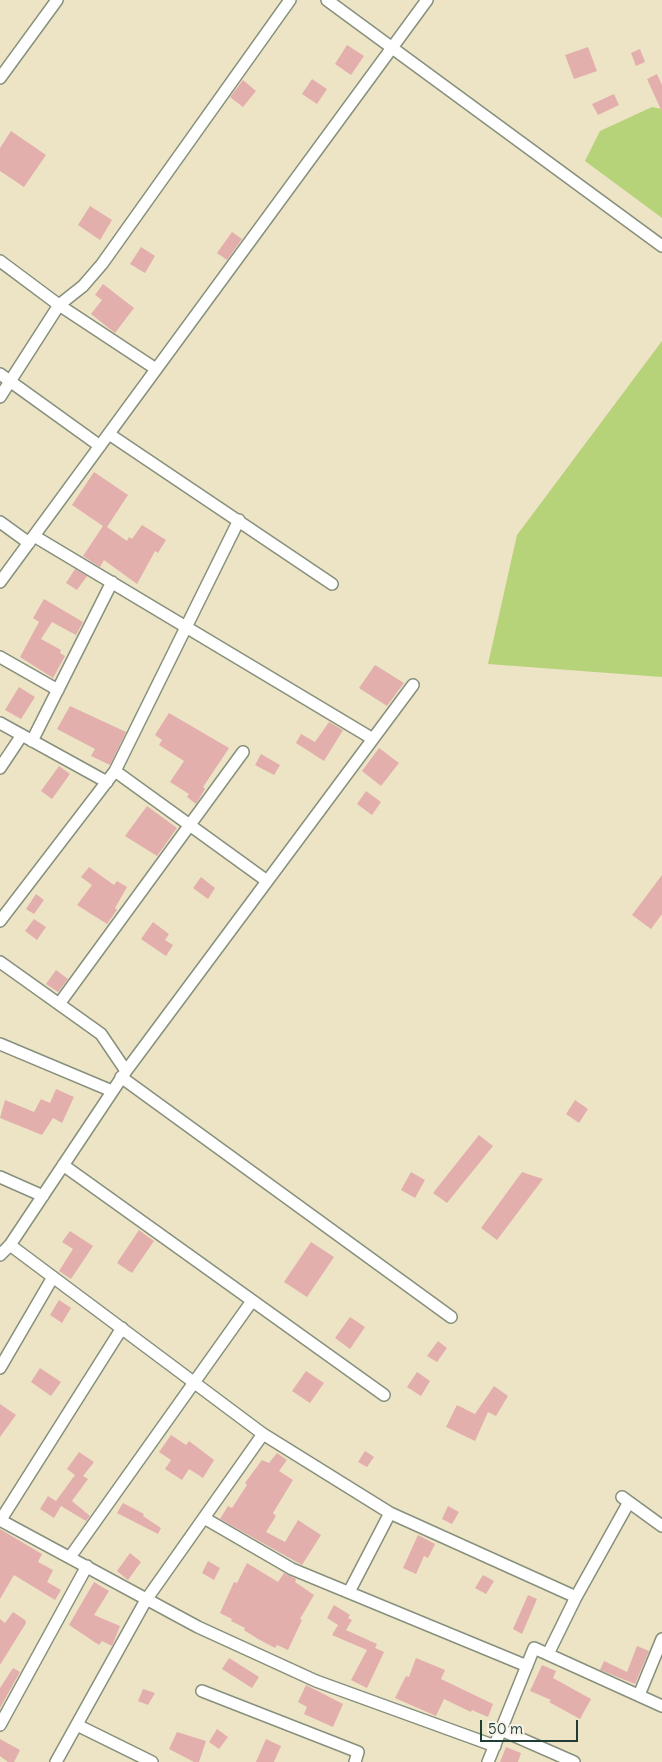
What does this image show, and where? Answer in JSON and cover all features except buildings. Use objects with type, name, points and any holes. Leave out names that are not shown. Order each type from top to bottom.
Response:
[{"type":"street","points":[[0,78],[57,0]]},
{"type":"street","points":[[0,397],[59,305],[83,286],[102,264],[290,0]]},
{"type":"street","points":[[327,0],[662,246]]},
{"type":"street","points":[[0,582],[427,0]]},
{"type":"street","points":[[0,260],[59,305],[156,369]]},
{"type":"street","points":[[0,374],[100,446]]},
{"type":"street","points":[[110,434],[332,584]]},
{"type":"street","points":[[0,921],[116,771],[239,520]]},
{"type":"street","points":[[0,522],[112,582],[373,739]]},
{"type":"street","points":[[32,741],[112,582]]},
{"type":"street","points":[[0,657],[58,690]]},
{"type":"street","points":[[0,1255],[10,1245],[124,1074],[413,685]]},
{"type":"street","points":[[0,723],[107,782]]},
{"type":"street","points":[[0,768],[22,735]]},
{"type":"street","points":[[59,1004],[243,752]]},
{"type":"street","points":[[116,771],[267,881]]},
{"type":"street","points":[[0,962],[100,1034],[124,1074],[451,1317]]},
{"type":"street","points":[[0,1044],[112,1091]]},
{"type":"street","points":[[63,1165],[384,1395]]},
{"type":"street","points":[[0,1177],[42,1196]]},
{"type":"street","points":[[10,1245],[263,1434],[390,1513],[576,1597]]},
{"type":"street","points":[[0,1368],[53,1278]]},
{"type":"street","points":[[70,1557],[252,1300]]},
{"type":"street","points":[[122,1328],[0,1521],[70,1557],[146,1600],[316,1681],[495,1746]]},
{"type":"street","points":[[56,1762],[146,1600],[263,1434]]},
{"type":"street","points":[[548,1654],[626,1500],[662,1526]]},
{"type":"street","points":[[349,1592],[390,1513]]},
{"type":"street","points":[[204,1518],[292,1569],[527,1666]]},
{"type":"street","points":[[0,1725],[86,1566]]},
{"type":"street","points":[[639,1695],[662,1639]]},
{"type":"street","points":[[488,1762],[534,1648],[662,1706]]},
{"type":"street","points":[[202,1691],[358,1752],[355,1762]]},
{"type":"street","points":[[77,1724],[152,1762]]},
{"type":"street","points":[[501,1730],[574,1762]]},
{"type":"green space","points":[[652,107],[662,109],[662,218],[585,161],[600,131]]},
{"type":"green space","points":[[662,341],[662,677],[488,664],[517,535]]}]
